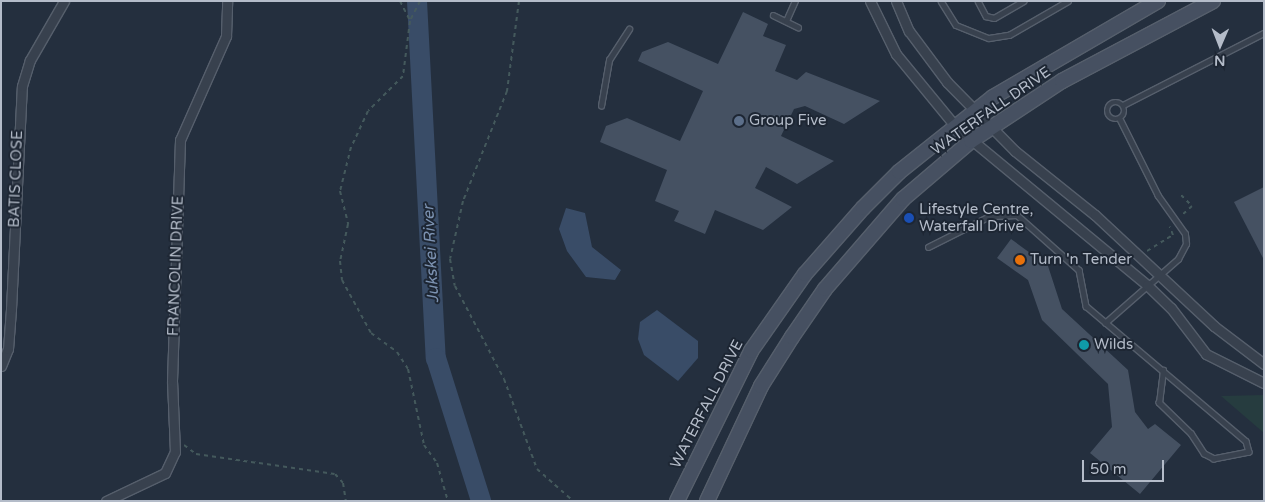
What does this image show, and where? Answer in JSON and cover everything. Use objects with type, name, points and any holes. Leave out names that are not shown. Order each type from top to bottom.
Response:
[{"type":"main road","name":"WATERFALL DRIVE","points":[[677,500],[751,351],[783,303],[862,208],[956,127],[1013,83],[1158,1]]},
{"type":"main road","name":"WATERFALL DRIVE","points":[[707,501],[761,386],[825,289],[903,199],[971,141],[1062,81],[1212,1]]},
{"type":"street","name":"BATIS CLOSE","points":[[1,366],[8,349],[11,309],[22,86],[30,60],[64,1]]},
{"type":"street","name":"FRANCOLIN DRIVE","points":[[106,501],[166,473],[172,465],[175,439],[172,372],[180,140],[226,36],[228,1]]},
{"type":"street","points":[[870,1],[896,54],[956,127],[1147,285],[1171,308],[1198,345],[1224,366],[1264,383]]},
{"type":"street","points":[[896,1],[931,61],[992,128],[1142,257],[1214,326],[1264,364]]},
{"type":"lane","points":[[786,21],[795,1]]},
{"type":"lane","points":[[941,1],[956,25],[989,38],[1009,35],[1068,1]]},
{"type":"lane","points":[[978,1],[986,16],[994,18],[1022,1]]},
{"type":"lane","points":[[773,15],[798,26]]},
{"type":"lane","points":[[601,106],[610,60],[629,29]]},
{"type":"lane","points":[[1120,120],[1110,119],[1107,110],[1113,103],[1124,105],[1264,34]]},
{"type":"lane","points":[[1120,120],[1126,112],[1124,105]]},
{"type":"lane","points":[[1105,323],[1161,274],[1186,248],[1185,234],[1175,221],[1120,120]]},
{"type":"lane","points":[[928,247],[990,216],[1016,215],[1079,270],[1084,302],[1105,323],[1163,370],[1246,441],[1249,452],[1214,459],[1204,454],[1192,434],[1160,403],[1163,370]]},
{"type":"path","points":[[400,1],[410,21]]},
{"type":"path","points":[[420,1],[410,21],[404,76],[368,111],[346,165],[340,190],[348,224],[340,261],[342,280],[371,333],[398,352],[408,368],[424,445],[437,463],[448,501]]},
{"type":"path","points":[[519,1],[506,91],[463,201],[450,258],[454,286],[504,379],[537,470],[573,501]]},
{"type":"path","points":[[1142,257],[1173,235],[1169,228],[1192,206],[1181,195]]},
{"type":"path","points":[[175,439],[196,454],[335,474],[343,483],[346,501]]},
{"type":"green space","points":[[1264,395],[1264,433],[1221,396]]},
{"type":"water","points":[[566,208],[585,213],[592,247],[621,270],[615,280],[586,277],[567,251],[559,229]]},
{"type":"water","points":[[657,310],[698,341],[698,358],[678,381],[644,355],[638,339],[640,322]]},
{"type":"building","name":"Group Five","points":[[743,12],[768,24],[763,36],[786,45],[775,71],[797,80],[806,72],[880,101],[844,124],[805,106],[794,109],[781,136],[834,161],[797,184],[766,167],[755,188],[792,207],[763,230],[715,210],[705,234],[674,221],[679,211],[655,201],[667,170],[600,142],[606,126],[627,118],[680,141],[703,91],[638,61],[642,52],[668,42],[718,64]]},
{"type":"building","points":[[1264,187],[1264,260],[1234,202]]},
{"type":"building","name":"Wilds","points":[[1011,239],[1048,266],[1062,309],[1128,370],[1135,412],[1148,429],[1155,424],[1181,445],[1140,494],[1090,453],[1112,427],[1108,384],[1042,320],[1028,280],[997,258]]},
{"type":"waterway","name":"Jukskei River","points":[[417,1],[436,358],[481,501]]},
{"type":"place","name":"Group Five","points":[[739,121]]},
{"type":"place","name":"Lifestyle Centre, Waterfall Drive","points":[[909,218]]},
{"type":"place","name":"Turn 'n Tender","points":[[1020,260]]},
{"type":"place","name":"Wilds","points":[[1084,345]]}]
